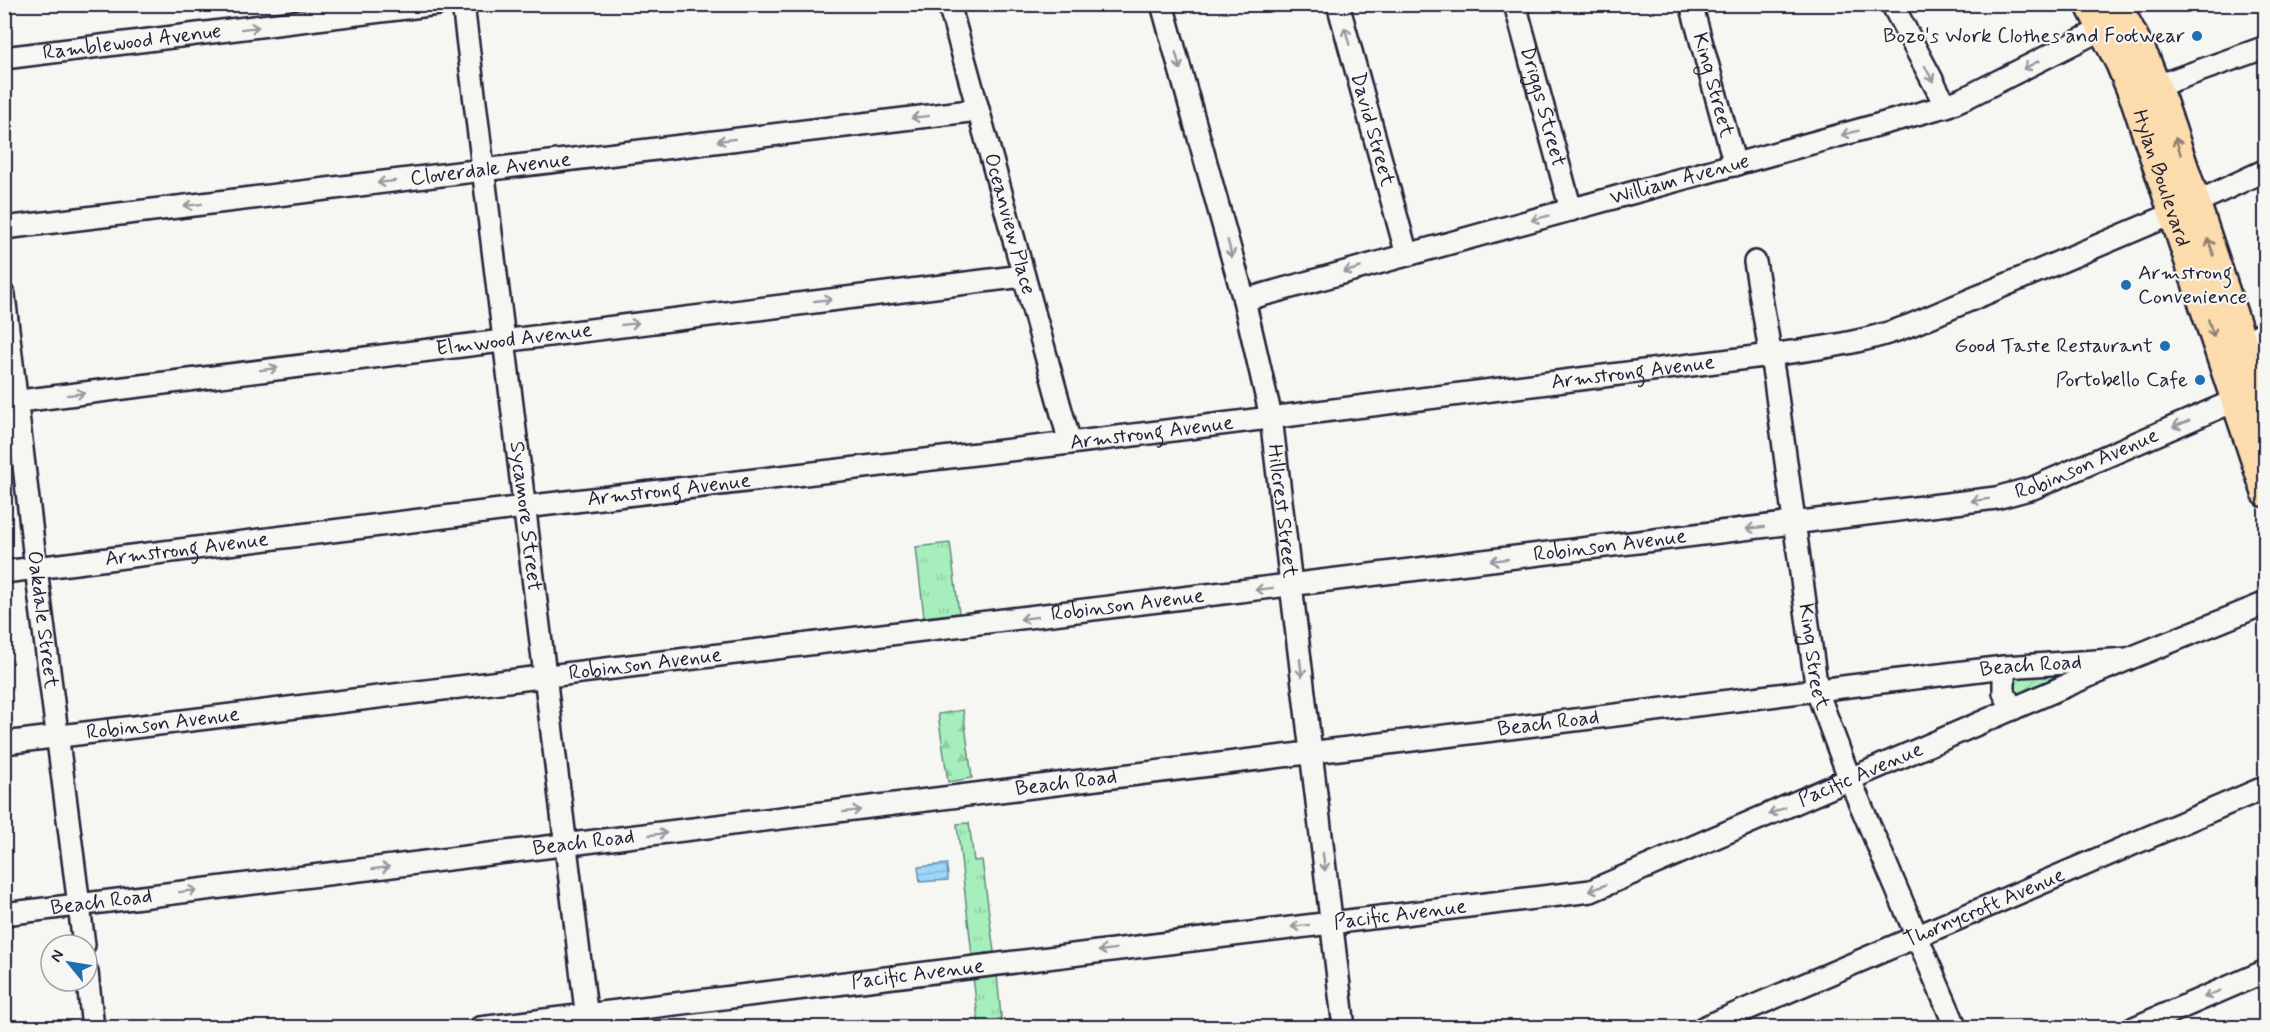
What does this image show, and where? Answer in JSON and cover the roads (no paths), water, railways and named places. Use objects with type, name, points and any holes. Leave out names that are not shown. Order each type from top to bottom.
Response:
[{"type":"main road","name":"Hylan Boulevard","points":[[2089,4],[2128,81],[2184,208],[2254,337],[2265,413]]},
{"type":"main road","name":"Hylan Boulevard","points":[[2117,4],[2157,86],[2184,208],[2235,401],[2265,493]]},
{"type":"street","name":"Ramblewood Avenue","points":[[4,58],[438,4]]},
{"type":"street","name":"Sycamore Street","points":[[463,4],[587,1021]]},
{"type":"street","name":"Oceanview Place","points":[[949,4],[1070,443]]},
{"type":"street","name":"Hillcrest Street","points":[[1162,4],[1244,300],[1271,417],[1344,1028]]},
{"type":"street","name":"David Street","points":[[1338,4],[1407,255]]},
{"type":"street","name":"Driggs Street","points":[[1515,4],[1571,210]]},
{"type":"street","name":"King Street","points":[[1691,4],[1735,165]]},
{"type":"street","points":[[1892,4],[1946,106]]},
{"type":"street","name":"William Avenue","points":[[1244,300],[1946,106],[2102,29]]},
{"type":"street","points":[[2157,86],[2265,47]]},
{"type":"street","name":"Cloverdale Avenue","points":[[4,228],[978,110]]},
{"type":"street","name":"Armstrong Avenue","points":[[4,572],[524,507],[1070,443],[1843,344],[1895,331],[2184,208],[2265,170]]},
{"type":"street","name":"King Street","points":[[1755,262],[1771,355],[1818,691],[1850,780],[1956,1028]]},
{"type":"street","name":"Elmwood Avenue","points":[[11,402],[1023,276]]},
{"type":"street","name":"Oakdale Street","points":[[4,295],[11,402],[36,568],[83,933]]},
{"type":"street","name":"Robinson Avenue","points":[[4,743],[2008,496],[2032,488],[2235,401]]},
{"type":"street","name":"Pacific Avenue","points":[[480,1028],[587,1021],[1332,922],[1590,891],[2128,658],[2265,603]]},
{"type":"street","name":"Beach Road","points":[[4,914],[2004,667],[2128,658]]},
{"type":"street","points":[[2004,667],[2004,693],[2013,709]]},
{"type":"street","name":"Thornycroft Avenue","points":[[1702,1028],[2265,787]]},
{"type":"street","points":[[2134,1028],[2265,971]]},
{"type":"street","points":[[89,993],[93,1028]]},
{"type":"water","points":[[947,864],[948,880],[920,882],[918,867]]},
{"type":"place","name":"Bozo's Work Clothes and Footwear","points":[[2197,36]]},
{"type":"place","name":"Armstrong Convenience","points":[[2126,285]]},
{"type":"place","name":"Good Taste Restaurant","points":[[2165,346]]},
{"type":"place","name":"Portobello Cafe","points":[[2200,380]]}]
